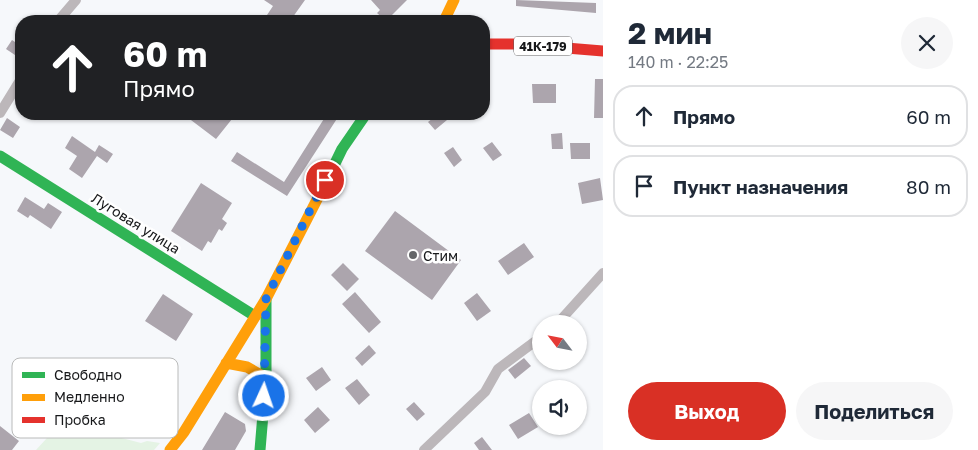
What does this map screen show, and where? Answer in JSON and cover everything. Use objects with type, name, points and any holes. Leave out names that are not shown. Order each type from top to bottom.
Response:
[{"type":"main road","points":[[447,15],[453,3]]},
{"type":"main road","name":"41К-179","points":[[490,44],[518,44],[603,51]]},
{"type":"main road","points":[[170,450],[184,432],[266,299],[342,149],[362,120]]},
{"type":"main road","name":"Луговая улица","points":[[0,156],[255,316]]},
{"type":"main road","points":[[260,450],[266,378],[266,299]]},
{"type":"main road","points":[[226,363],[247,367],[266,378]]},
{"type":"street","points":[[63,15],[76,0]]},
{"type":"street","points":[[0,113],[15,89]]},
{"type":"street","points":[[565,315],[603,273]]},
{"type":"street","points":[[424,450],[484,392],[498,370],[532,344]]},
{"type":"green space","points":[[47,438],[122,438],[141,443],[147,441],[160,443],[154,450],[36,450]]},
{"type":"building","points":[[264,0],[305,0],[294,15],[267,15],[273,6]]},
{"type":"building","points":[[371,0],[407,0],[392,15],[379,15],[377,13],[380,10]]},
{"type":"building","points":[[516,0],[596,3],[596,13],[516,6]]},
{"type":"building","points":[[12,40],[15,42],[15,55],[6,49]]},
{"type":"building","points":[[595,79],[603,79],[603,118],[594,118]]},
{"type":"building","points":[[532,84],[556,84],[556,103],[533,103]]},
{"type":"building","points":[[7,118],[20,127],[13,138],[0,130]]},
{"type":"building","points":[[191,120],[231,120],[216,139]]},
{"type":"building","points":[[323,120],[336,120],[287,196],[231,161],[237,152],[284,182]]},
{"type":"building","points":[[430,120],[447,120],[435,130],[428,122]]},
{"type":"building","points":[[562,133],[563,149],[552,149],[551,134]]},
{"type":"building","points":[[72,136],[95,152],[99,145],[113,154],[107,163],[97,156],[82,178],[69,169],[77,156],[65,148]]},
{"type":"building","points":[[492,142],[502,155],[493,161],[483,148]]},
{"type":"building","points":[[570,143],[590,143],[590,159],[571,159]]},
{"type":"building","points":[[453,147],[462,160],[454,167],[444,153]]},
{"type":"building","points":[[600,178],[603,200],[582,204],[578,183]]},
{"type":"building","points":[[201,183],[232,203],[222,219],[227,223],[222,231],[219,229],[211,243],[208,241],[202,251],[171,231]]},
{"type":"building","points":[[25,197],[44,209],[48,203],[62,212],[51,229],[30,215],[28,218],[17,211]]},
{"type":"building","name":"Стим","points":[[395,211],[461,260],[432,300],[365,251]]},
{"type":"building","points":[[524,243],[534,257],[508,275],[498,261]]},
{"type":"building","points":[[343,263],[359,279],[347,291],[331,275]]},
{"type":"building","points":[[355,292],[381,322],[369,333],[342,304]]},
{"type":"building","points":[[477,293],[491,311],[477,321],[464,303]]},
{"type":"building","points":[[163,294],[193,314],[176,341],[145,321]]},
{"type":"building","points":[[369,345],[376,353],[362,366],[355,358]]},
{"type":"building","points":[[524,358],[531,366],[515,379],[508,370]]},
{"type":"building","points":[[322,367],[331,380],[316,391],[306,378]]},
{"type":"building","points":[[357,379],[370,395],[359,405],[345,388]]},
{"type":"building","points":[[414,402],[425,414],[417,421],[406,409]]},
{"type":"building","points":[[318,407],[330,420],[315,433],[304,420]]},
{"type":"building","points":[[225,412],[245,424],[246,431],[235,450],[202,450]]},
{"type":"building","points":[[529,413],[532,418],[532,431],[518,439],[509,425]]},
{"type":"building","points":[[0,426],[12,435],[12,438],[19,441],[12,450],[0,450]]},
{"type":"building","points":[[482,437],[492,450],[479,450],[474,443]]},
{"type":"traffic: fast","points":[[328,178],[342,149],[362,120]]},
{"type":"traffic: fast","points":[[0,156],[255,316]]},
{"type":"traffic: fast","points":[[260,450],[266,378],[266,299]]},
{"type":"traffic: slow","points":[[447,15],[454,0]]},
{"type":"traffic: slow","points":[[170,450],[184,432],[266,299],[328,178]]},
{"type":"traffic: slow","points":[[226,363],[247,367],[266,378]]},
{"type":"traffic: jam","points":[[490,44],[518,44],[603,51]]},
{"type":"place","name":"Стим","points":[[413,255]]},
{"type":"route","points":[[264,396],[266,378],[266,299],[325,180]]}]
